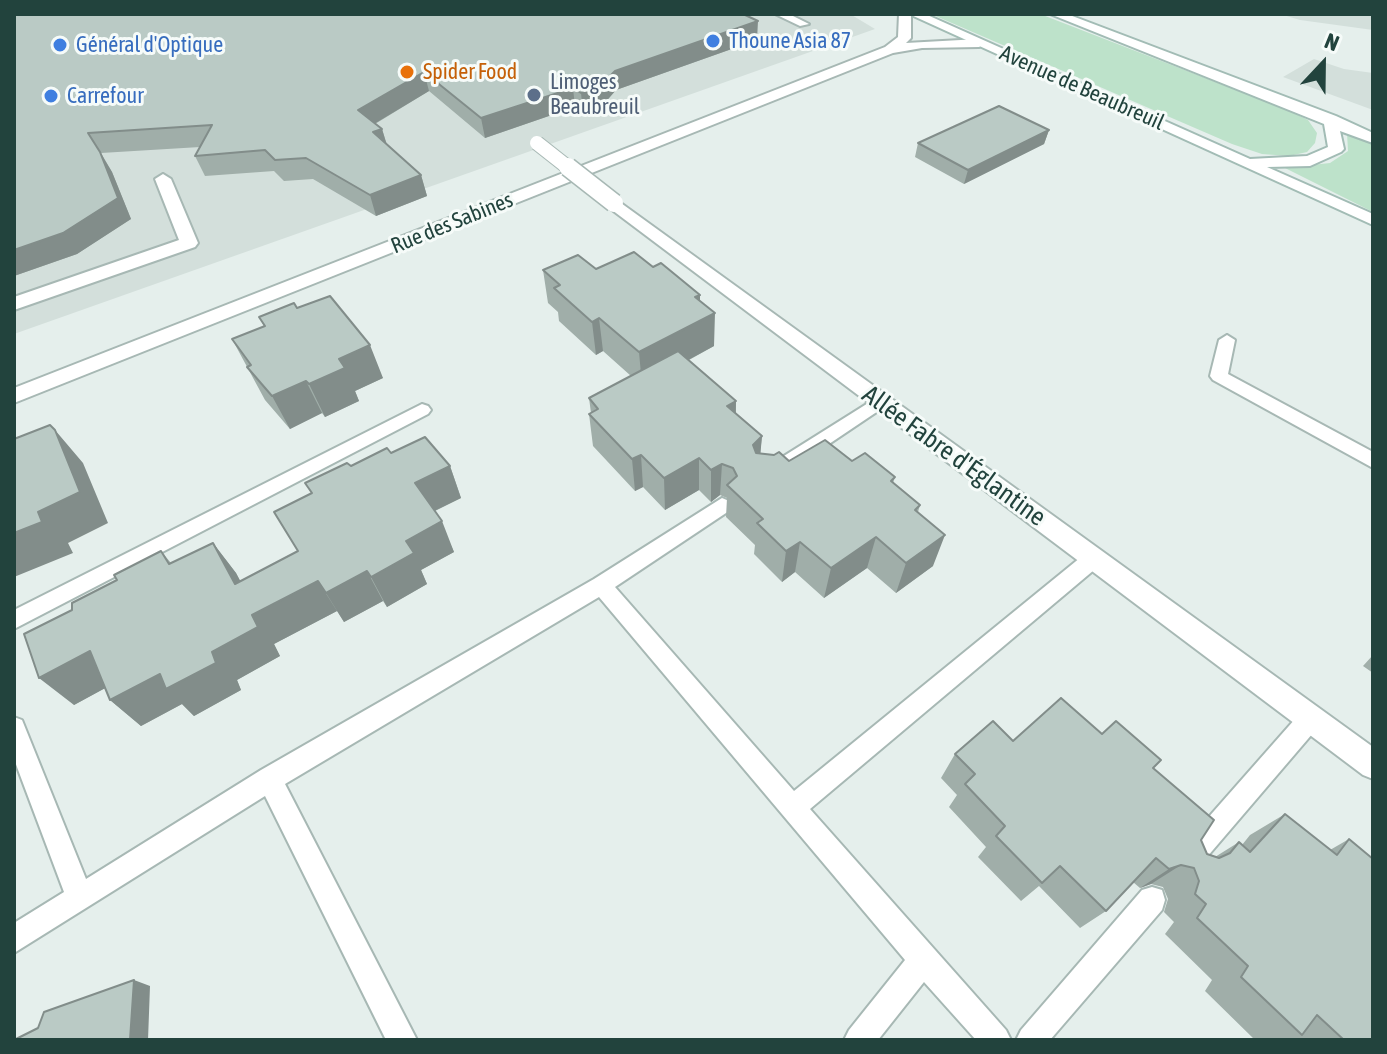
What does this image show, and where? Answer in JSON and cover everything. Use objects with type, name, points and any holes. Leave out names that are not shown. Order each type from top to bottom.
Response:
[{"type":"street","points":[[890,50],[904,38],[905,14]]},
{"type":"street","name":"Avenue de Beaubreuil","points":[[915,14],[1373,220]]},
{"type":"street","points":[[1056,14],[1373,138]]},
{"type":"street","name":"Rue des Sabines","points":[[14,396],[890,50],[931,44],[979,43]]},
{"type":"street","name":"Avenue de Beaubreuil","points":[[1249,162],[1310,161],[1336,149],[1331,119]]},
{"type":"street","name":"Allée Fabre d'Églantine","points":[[537,143],[1373,765]]},
{"type":"street","points":[[14,304],[189,243],[163,179]]},
{"type":"lane","points":[[780,14],[804,24]]},
{"type":"lane","points":[[1227,340],[1219,376],[1373,461]]},
{"type":"lane","points":[[763,479],[881,401]]},
{"type":"lane","points":[[14,620],[422,410]]},
{"type":"lane","points":[[14,939],[270,779],[601,585],[722,506]]},
{"type":"lane","points":[[792,808],[1093,559]]},
{"type":"lane","points":[[601,585],[923,960],[996,1040]]},
{"type":"lane","points":[[1186,862],[1311,718]]},
{"type":"lane","points":[[14,728],[80,898]]},
{"type":"lane","points":[[270,779],[402,1040]]},
{"type":"lane","points":[[1031,1040],[1152,900]]},
{"type":"lane","points":[[859,1040],[923,960]]},
{"type":"shaded area","points":[[14,14],[850,14],[875,29],[14,334]]},
{"type":"shaded area","points":[[1280,14],[1373,14],[1373,30],[1300,20]]},
{"type":"shaded area","points":[[1314,59],[1344,69],[1373,73],[1373,110],[1283,77]]},
{"type":"green space","points":[[931,14],[1040,14],[1288,110],[1308,120],[1317,133],[1315,143],[1307,152],[1289,156],[1262,154],[1232,144]]},
{"type":"green space","points":[[1347,133],[1373,145],[1373,212],[1285,168],[1330,163],[1348,151]]},
{"type":"building","points":[[14,14],[743,14],[758,21],[615,71],[600,86],[581,93],[573,88],[481,118],[424,72],[358,110],[382,129],[373,132],[421,175],[370,195],[306,158],[275,160],[265,150],[195,156],[212,125],[88,133],[100,152],[118,198],[63,233],[14,250]]},
{"type":"building","points":[[999,106],[1049,130],[968,170],[918,143]]},
{"type":"building","points":[[634,252],[653,267],[661,263],[700,295],[695,297],[715,313],[639,352],[599,318],[592,322],[554,288],[560,285],[543,270],[578,255],[596,269]]},
{"type":"building","points":[[330,296],[370,345],[339,359],[345,368],[272,396],[247,367],[251,365],[232,339],[265,326],[259,317],[294,303],[297,308]]},
{"type":"building","points":[[678,351],[736,401],[727,406],[762,436],[753,445],[756,453],[774,455],[779,452],[789,461],[825,440],[852,461],[865,453],[895,477],[891,481],[920,505],[915,510],[945,535],[906,563],[876,537],[831,568],[800,542],[786,551],[757,523],[763,519],[727,485],[737,476],[733,468],[722,464],[711,470],[699,458],[664,478],[641,455],[632,459],[589,414],[598,409],[589,398]]},
{"type":"building","points":[[50,425],[55,430],[80,492],[38,512],[42,522],[14,533],[14,439]]},
{"type":"building","points":[[425,437],[450,466],[415,483],[442,521],[406,541],[414,553],[371,577],[367,571],[326,593],[318,581],[252,615],[258,627],[212,652],[216,663],[166,689],[160,674],[110,700],[90,651],[39,678],[24,634],[72,610],[72,603],[117,580],[114,575],[161,551],[169,564],[213,543],[235,584],[298,551],[274,512],[312,493],[305,483],[347,463],[351,466],[387,448],[391,453]]},
{"type":"building","points":[[1061,698],[1102,734],[1116,721],[1161,760],[1153,768],[1214,820],[1201,840],[1207,854],[1219,858],[1230,853],[1239,842],[1250,852],[1285,814],[1337,855],[1349,839],[1373,859],[1373,1040],[1344,1040],[1317,1015],[1302,1035],[1241,977],[1248,966],[1197,918],[1206,904],[1195,894],[1199,881],[1194,868],[1181,865],[1169,869],[1156,858],[1106,911],[1060,866],[1042,883],[996,836],[1005,826],[965,784],[975,774],[955,754],[993,721],[1013,741]]},
{"type":"building","points":[[134,980],[130,1040],[14,1040],[38,1028],[44,1012]]},
{"type":"place","name":"Thoune Asia 87","points":[[713,41]]},
{"type":"place","name":"Général d'Optique","points":[[60,45]]},
{"type":"place","name":"Spider Food","points":[[407,72]]},
{"type":"place","name":"Limoges Beaubreuil","points":[[534,95]]},
{"type":"place","name":"Carrefour","points":[[51,96]]}]
